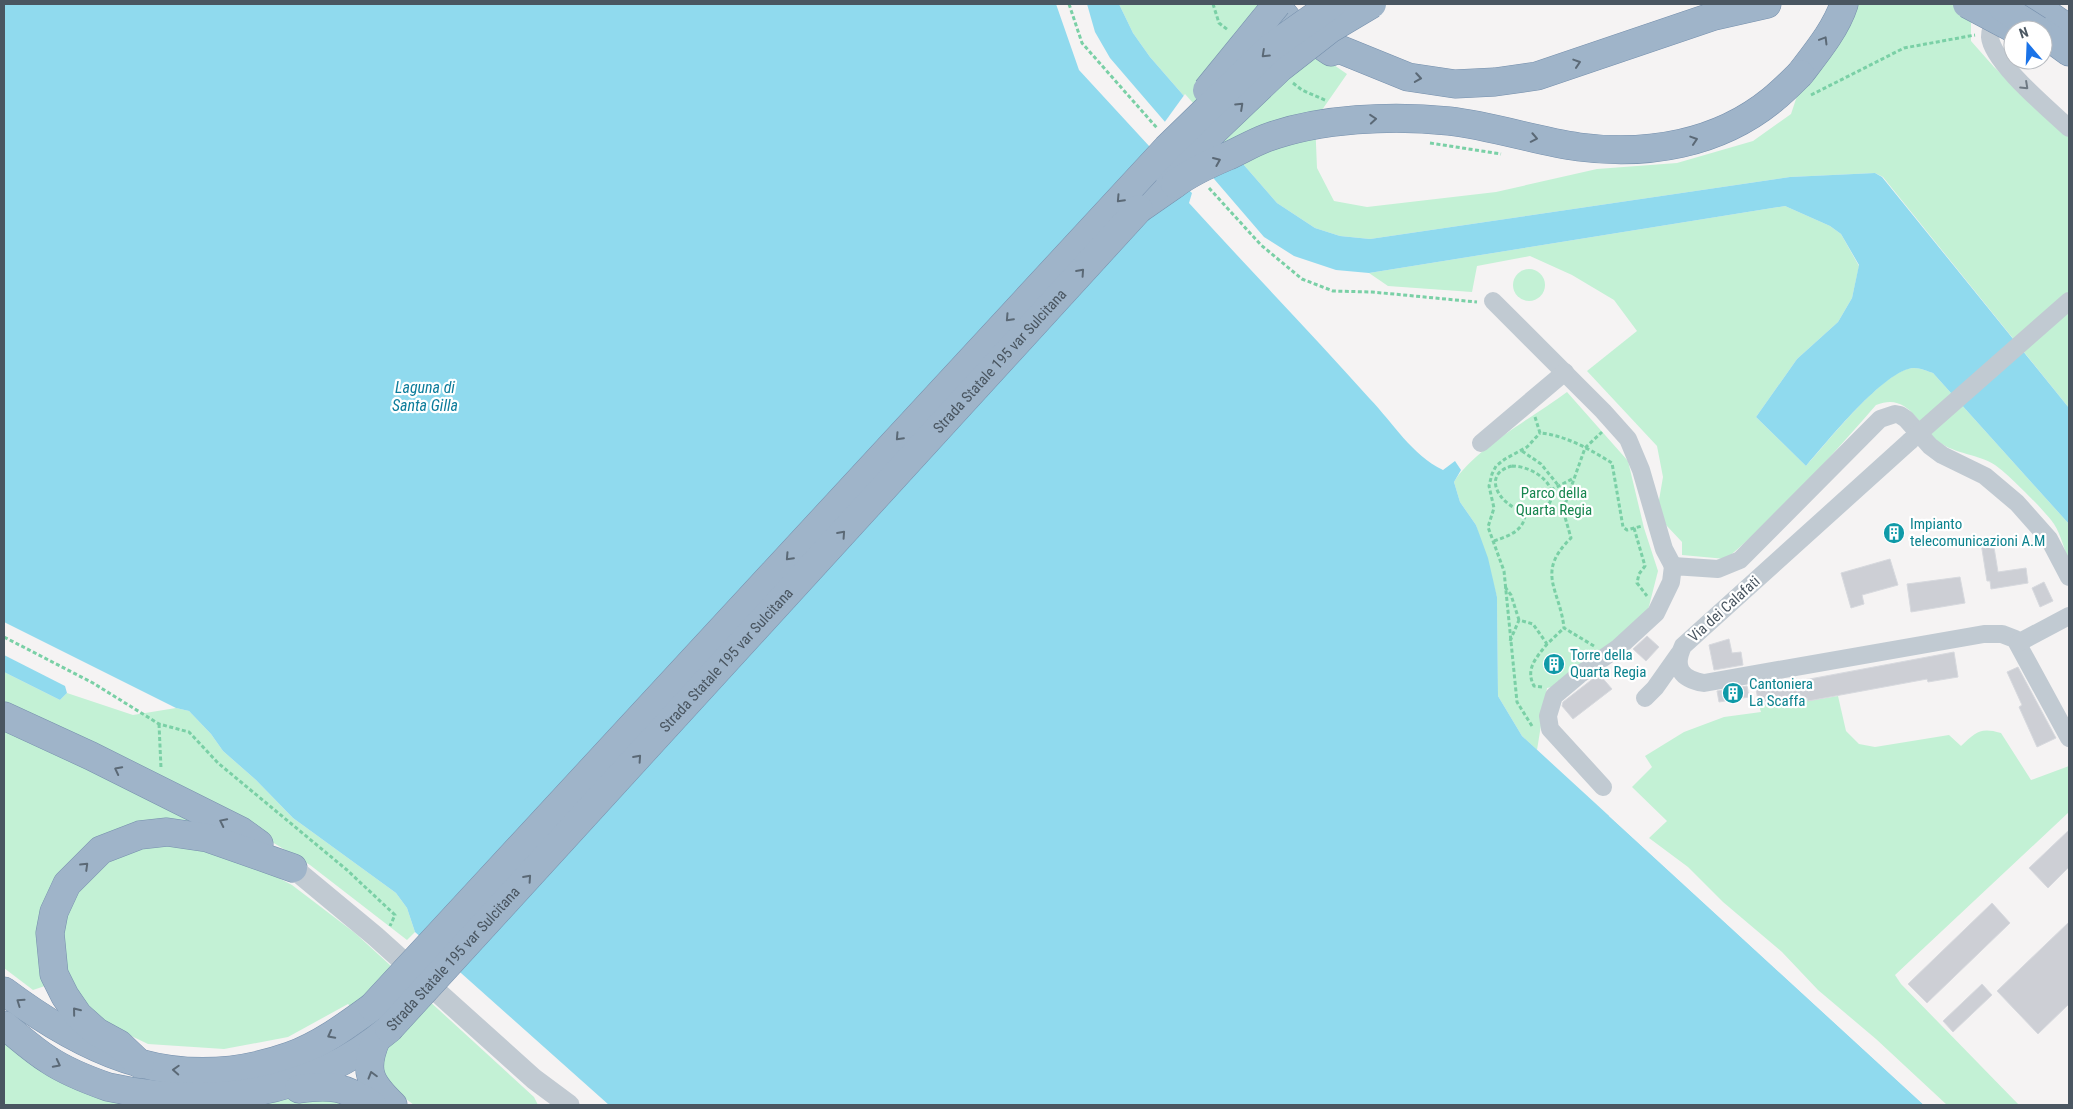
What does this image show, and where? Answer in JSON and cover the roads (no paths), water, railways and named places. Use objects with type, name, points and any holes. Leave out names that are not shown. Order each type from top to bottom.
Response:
[{"type":"highway","points":[[1163,139],[1276,4],[1294,27],[1331,52],[1340,49],[1408,77],[1455,84],[1495,82],[1537,76],[1714,16],[1767,4]]},
{"type":"highway","name":"Strada Statale 195 var Sulcitana","points":[[4,991],[70,1035],[98,1050],[160,1069],[191,1071],[221,1071],[256,1066],[291,1055],[341,1029],[372,1007],[1163,139],[1270,48],[1332,4]]},
{"type":"highway","name":"Strada Statale 195 var Sulcitana","points":[[4,1025],[50,1060],[89,1080],[130,1094],[169,1101],[212,1103],[254,1098],[298,1085],[324,1074],[382,1035],[1193,151],[1280,68],[1330,29],[1372,4]]},
{"type":"highway","points":[[1139,209],[1190,172],[1266,138],[1339,122],[1394,117],[1451,122],[1579,147],[1623,150],[1653,148],[1687,142],[1721,131],[1772,100],[1800,74],[1818,52],[1842,11],[1844,4]]},
{"type":"highway","points":[[1968,4],[2003,30]]},
{"type":"highway","points":[[1995,4],[2021,20]]},
{"type":"highway","points":[[2033,4],[2069,29]]},
{"type":"highway","points":[[2062,4],[2069,9]]},
{"type":"highway","points":[[2053,41],[2069,53]]},
{"type":"highway","points":[[2053,49],[2069,53]]},
{"type":"highway","points":[[4,716],[241,831],[292,868]]},
{"type":"highway","points":[[140,1064],[119,1044],[97,1032],[78,1015],[65,996],[54,974],[50,934],[54,912],[67,884],[102,850],[140,835],[168,832],[208,838],[292,868]]},
{"type":"highway","points":[[382,1035],[369,1058],[371,1075],[377,1090],[393,1105]]},
{"type":"highway","points":[[254,1098],[323,1086],[356,1094],[372,1105]]},
{"type":"street","points":[[2002,4],[1992,26],[2003,31]]},
{"type":"street","points":[[2003,33],[1993,49],[2003,62]]},
{"type":"street","points":[[2009,70],[2069,128]]},
{"type":"street","points":[[1493,301],[1614,422],[1628,439],[1642,470],[1664,549],[1673,566],[1671,582],[1653,599],[1656,613],[1619,647],[1554,696],[1548,716],[1550,729],[1603,787]]},
{"type":"street","name":"Via dei Calafati","points":[[2018,642],[2016,639],[2002,634],[1984,634],[1704,683],[1691,681],[1680,672],[1678,661],[1683,646],[2069,301]]},
{"type":"street","points":[[1481,443],[1565,372]]},
{"type":"street","points":[[1673,566],[1718,569],[1740,560],[1880,418],[1895,414],[1906,419],[1930,446],[1942,455],[1985,476],[2017,503],[2049,539],[2069,578]]},
{"type":"street","points":[[2067,728],[2018,642],[2069,616]]},
{"type":"street","points":[[1645,698],[1655,688],[1679,654]]},
{"type":"street","points":[[292,868],[382,943],[534,1079],[569,1105]]},
{"type":"street","points":[[534,1079],[548,1105]]},
{"type":"water","name":"Laguna di Santa Gilla","points":[[4,4],[1056,4],[1079,70],[1150,147],[1165,169],[1192,193],[1189,203],[1348,374],[1412,447],[1432,464],[1443,470],[1455,461],[1461,470],[1454,482],[1460,502],[1476,525],[1488,558],[1497,597],[1498,696],[1522,736],[1924,1105],[609,1105],[415,932],[407,908],[396,893],[293,818],[256,780],[223,751],[211,734],[189,711],[176,708],[4,622]]},
{"type":"water","points":[[1087,4],[1119,4],[1133,33],[1150,57],[1277,203],[1315,228],[1340,236],[1370,239],[1790,177],[1875,173],[1882,177],[2069,408],[2069,524],[1933,373],[1919,368],[1902,372],[1872,393],[1841,425],[1806,466],[1756,417],[1797,359],[1838,322],[1852,298],[1859,265],[1841,234],[1830,226],[1785,206],[1369,273],[1336,270],[1294,256],[1264,237],[1110,58],[1095,32]]},
{"type":"water","points":[[4,655],[65,686],[67,693],[60,700],[4,672]]},
{"type":"place","name":"Impianto telecomunicazioni A.M","points":[[1894,533]]},
{"type":"place","name":"Torre della Quarta Regia","points":[[1554,664]]},
{"type":"place","name":"Cantoniera La Scaffa","points":[[1733,693]]},
{"type":"park label","name":"Parco della Quarta Regia","points":[[1554,502]]}]
